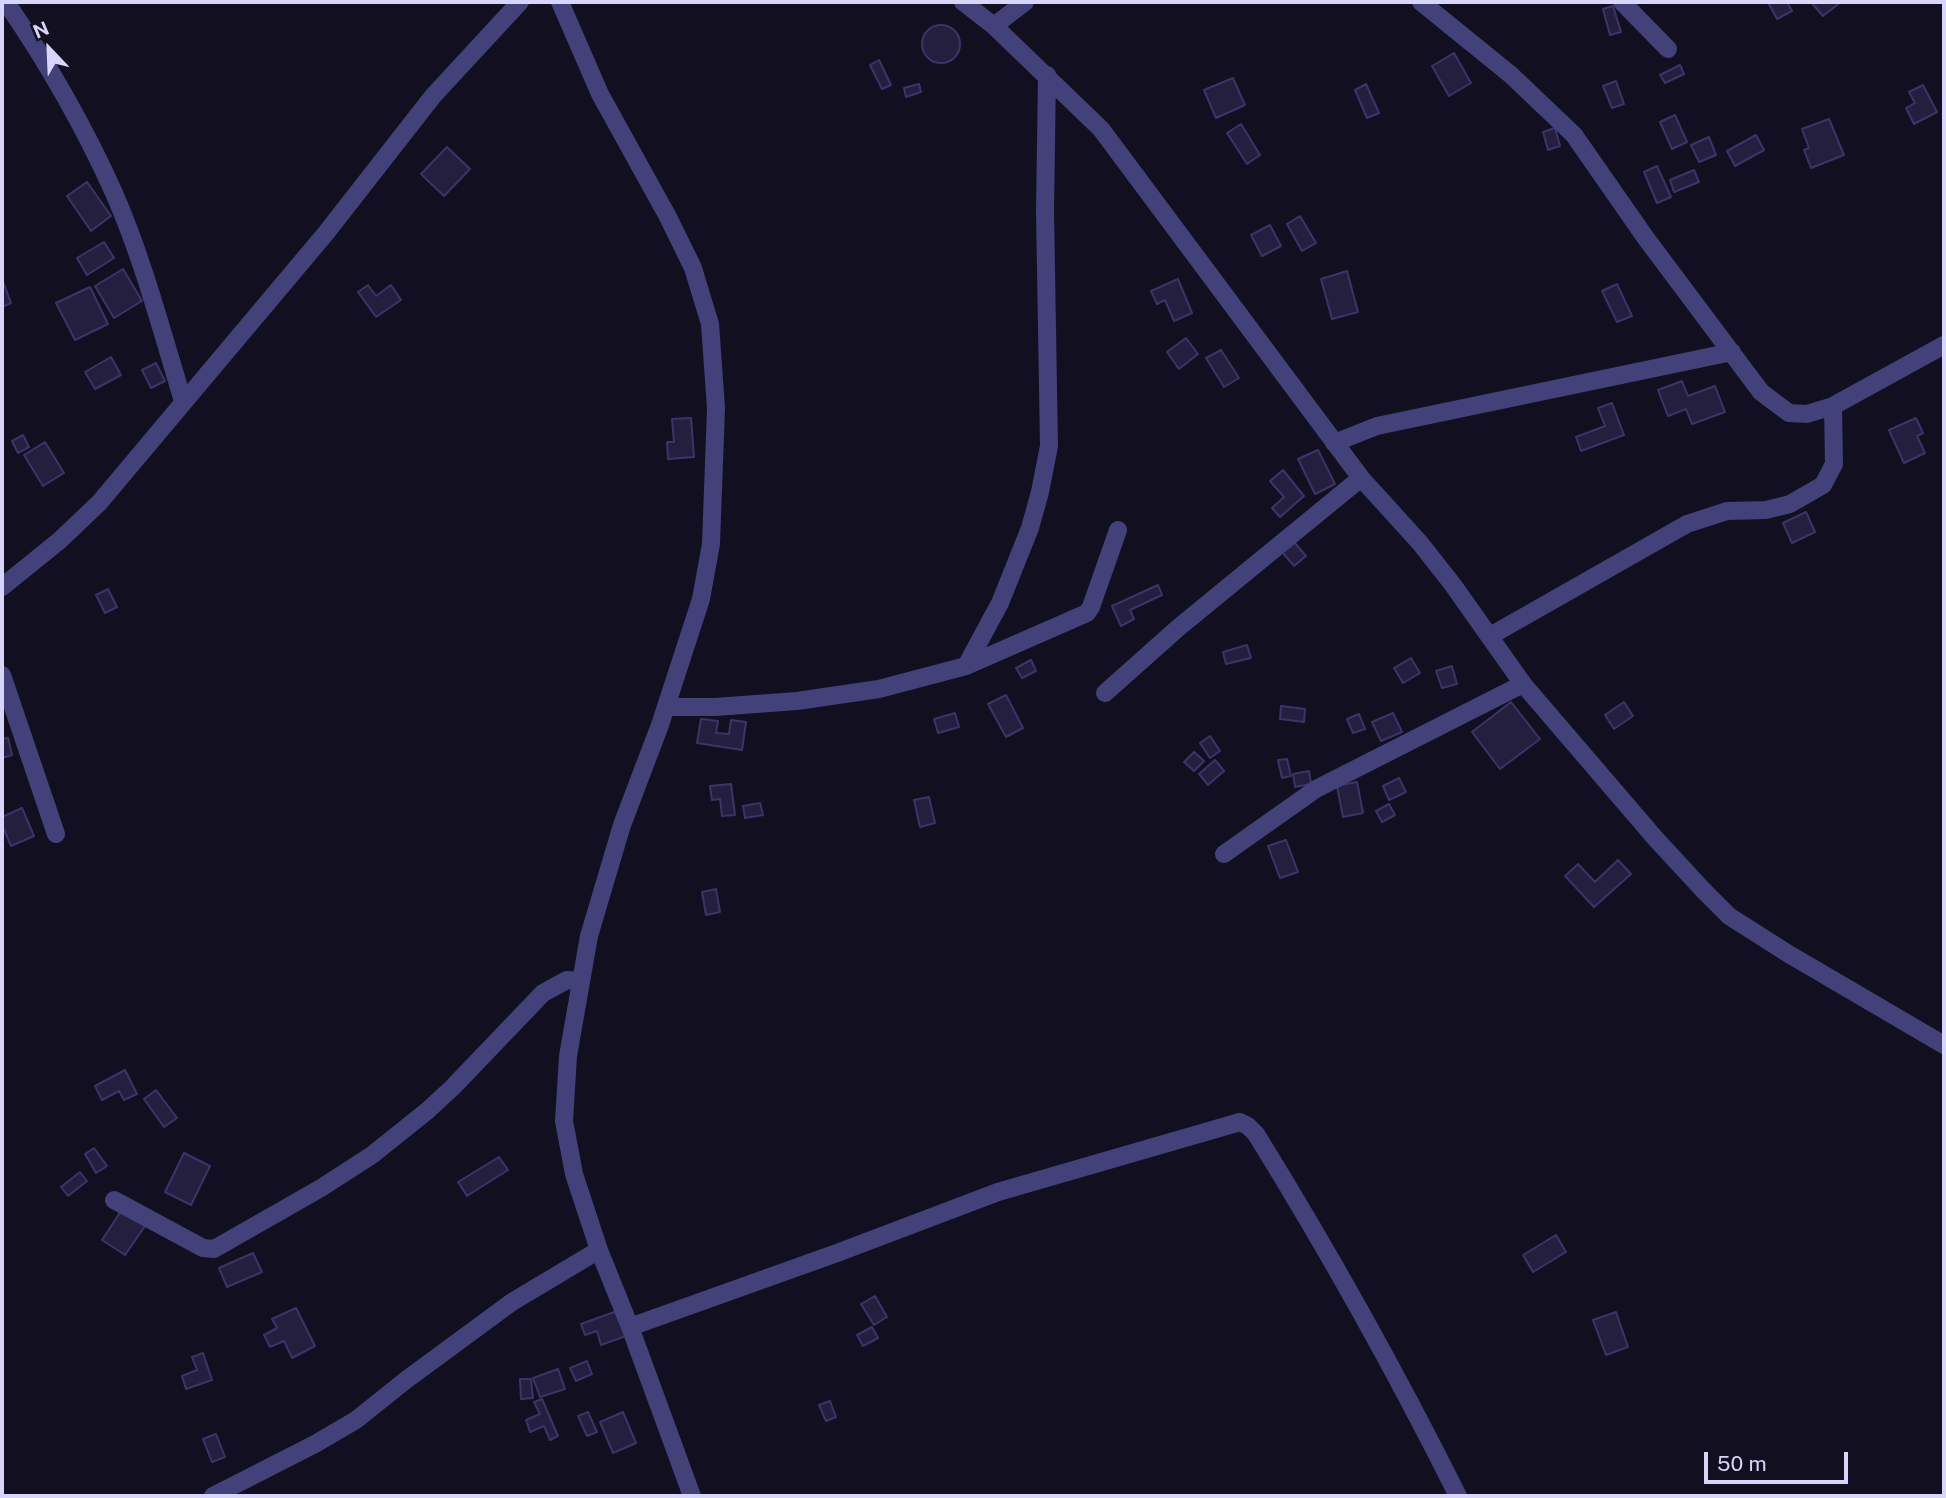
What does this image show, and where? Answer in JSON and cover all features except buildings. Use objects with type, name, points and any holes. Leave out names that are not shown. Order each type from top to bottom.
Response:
[{"type":"street","points":[[6,2],[38,50],[114,193],[143,271],[183,401]]},
{"type":"street","points":[[2,587],[59,541],[99,503],[147,449],[183,401],[326,233],[433,96],[520,2]]},
{"type":"street","points":[[561,2],[600,94],[693,268],[710,324],[716,408],[711,544],[701,599],[666,707],[622,825],[589,936],[568,1056],[564,1121],[574,1174],[599,1250],[692,1496]]},
{"type":"street","points":[[963,2],[994,26],[1101,129],[1360,478],[1420,543],[1523,684],[1655,838],[1729,916],[1944,1045]]},
{"type":"street","points":[[994,26],[1025,2]]},
{"type":"street","points":[[1421,2],[1511,75],[1574,135],[1645,237],[1761,392],[1789,413],[1807,414],[1833,407],[1944,345]]},
{"type":"street","points":[[1622,2],[1668,49]]},
{"type":"street","points":[[966,666],[1000,603],[1030,528],[1049,446],[1045,211],[1047,75]]},
{"type":"street","points":[[1334,443],[1377,426],[1732,352]]},
{"type":"street","points":[[1490,636],[1687,524],[1727,511],[1766,510],[1790,504],[1823,485],[1834,464],[1833,407]]},
{"type":"street","points":[[1105,693],[1178,628],[1360,478]]},
{"type":"street","points":[[666,707],[715,707],[797,701],[879,689],[966,666],[1087,613],[1118,530]]},
{"type":"street","points":[[2,675],[56,834]]},
{"type":"street","points":[[1224,854],[1316,789],[1523,684]]},
{"type":"street","points":[[114,1200],[203,1248],[214,1249],[321,1188],[372,1155],[452,1088],[543,993],[567,981],[580,981]]},
{"type":"street","points":[[630,1327],[998,1192],[1240,1122],[1256,1134],[1313,1227],[1412,1405],[1458,1496]]},
{"type":"street","points":[[213,1496],[356,1420],[512,1302],[599,1250]]}]
